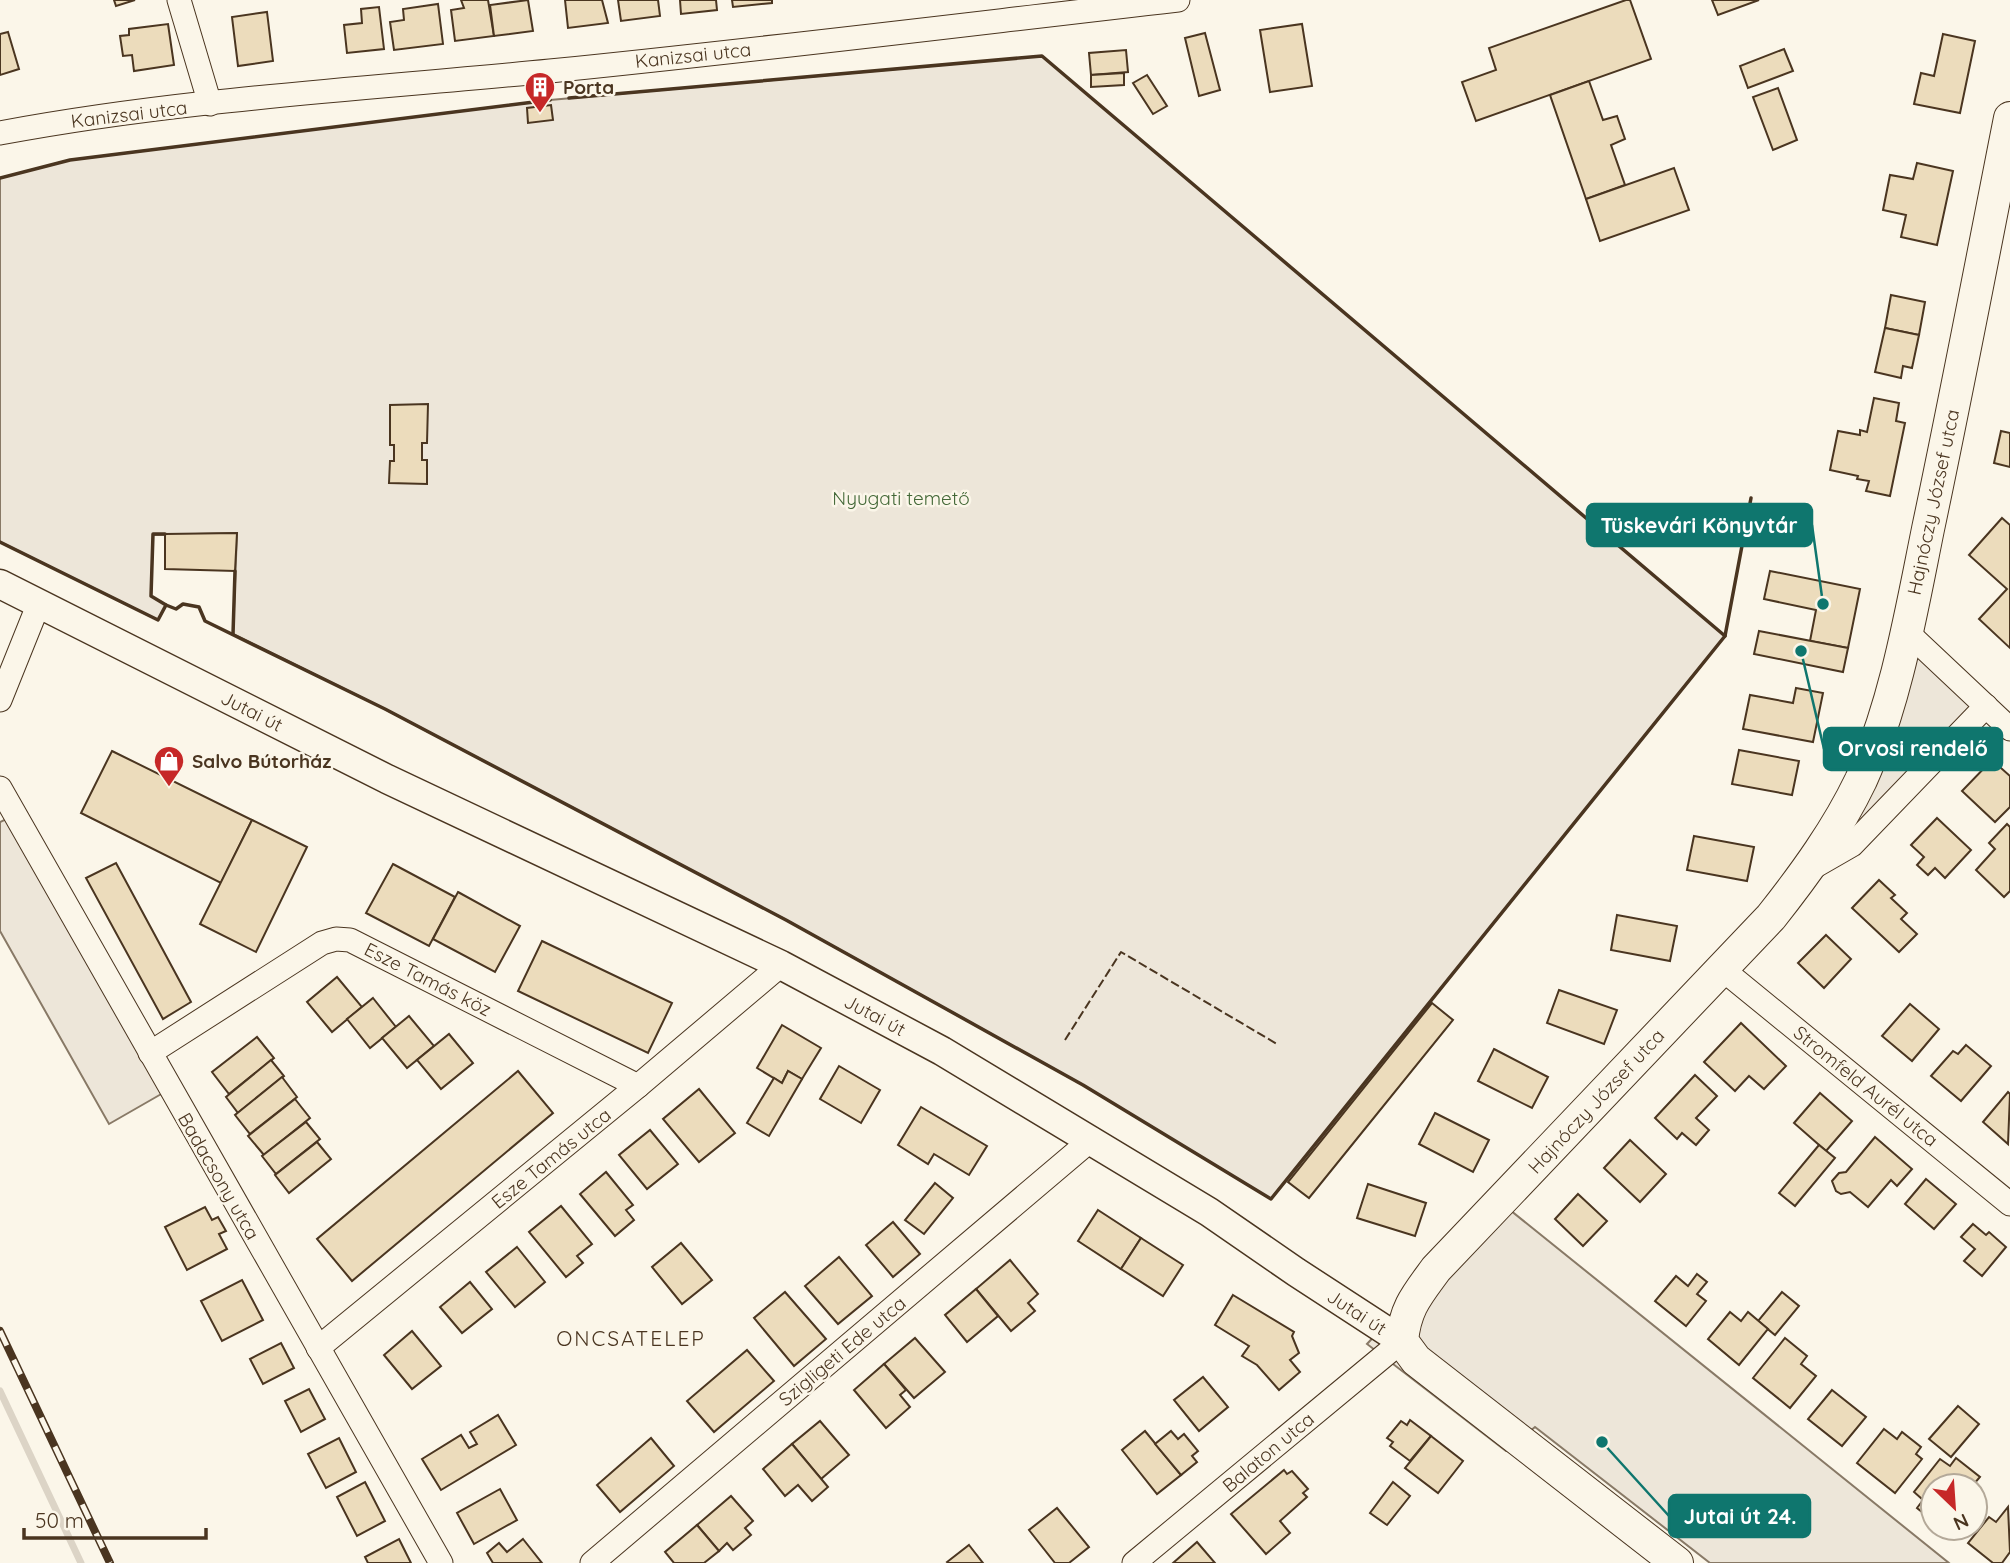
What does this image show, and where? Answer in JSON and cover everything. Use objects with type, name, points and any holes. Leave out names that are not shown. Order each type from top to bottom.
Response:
[{"type":"main road","name":"Hajnóczy József utca","points":[[1402,1341],[1404,1321],[1411,1303],[1436,1269],[1771,917],[1808,871],[1838,824],[1861,779],[1880,732],[1906,632],[2010,117]]},
{"type":"main road","name":"Jutai út","points":[[1402,1341],[1416,1360],[1435,1377],[1677,1563]]},
{"type":"street","points":[[180,0],[210,104]]},
{"type":"street","name":"Kanizsai utca","points":[[0,133],[74,120],[210,104],[555,70],[1178,0]]},
{"type":"street","name":"Jutai út","points":[[0,584],[376,773],[781,965],[942,1051],[1209,1212],[1402,1341]]},
{"type":"street","points":[[0,700],[39,603]]},
{"type":"street","points":[[1906,632],[2010,729]]},
{"type":"street","name":"Hajnóczy József utca","points":[[1808,871],[1852,845],[1986,706]]},
{"type":"street","name":"Badacsony utca","points":[[0,788],[441,1563]]},
{"type":"street","name":"Esze Tamás köz","points":[[150,1054],[322,943],[336,939],[350,940],[638,1086]]},
{"type":"street","name":"Esze Tamás utca","points":[[318,1348],[781,965]]},
{"type":"street","name":"Stromfeld Aurél utca","points":[[1721,969],[2010,1204]]},
{"type":"street","name":"Szigligeti Ede utca","points":[[592,1563],[1091,1139]]},
{"type":"street","name":"Balaton utca","points":[[1134,1563],[1402,1341]]},
{"type":"green space","name":"Nyugati temető","points":[[1042,56],[1725,636],[1271,1199],[1083,1085],[786,920],[385,709],[233,634],[237,533],[153,535],[151,596],[166,605],[158,620],[0,542],[0,178],[70,160],[550,100]]},
{"type":"green space","points":[[1917,646],[1977,706],[1851,834],[1893,735]]},
{"type":"green space","points":[[15,815],[170,1089],[109,1124],[0,931],[0,822]]},
{"type":"green space","points":[[1500,1202],[1919,1539],[1919,1542],[1923,1542],[1949,1563],[1710,1563],[1535,1427],[1506,1451],[1367,1344]]},
{"type":"building","points":[[114,0],[135,0],[116,6]]},
{"type":"building","points":[[461,0],[488,0],[494,36],[455,41],[451,10],[464,8]]},
{"type":"building","points":[[528,0],[533,31],[494,36],[490,5]]},
{"type":"building","points":[[565,0],[602,0],[608,23],[568,28]]},
{"type":"building","points":[[618,0],[658,0],[660,16],[621,21]]},
{"type":"building","points":[[680,0],[716,0],[717,10],[681,14]]},
{"type":"building","points":[[732,0],[772,0],[772,3],[733,7]]},
{"type":"building","points":[[1630,0],[1651,59],[1476,121],[1462,82],[1496,70],[1489,48]]},
{"type":"building","points":[[1712,0],[1759,0],[1718,15]]},
{"type":"building","points":[[438,4],[443,44],[394,50],[390,22],[404,20],[403,9]]},
{"type":"building","points":[[379,7],[384,49],[347,53],[344,25],[362,23],[361,9]]},
{"type":"building","points":[[267,12],[273,61],[238,66],[232,17]]},
{"type":"building","points":[[168,24],[174,65],[134,71],[132,55],[123,56],[120,36],[129,35],[129,29]]},
{"type":"building","points":[[1302,24],[1312,86],[1270,92],[1260,30]]},
{"type":"building","points":[[8,32],[19,69],[0,75],[0,34]]},
{"type":"building","points":[[1205,33],[1220,90],[1199,96],[1185,38]]},
{"type":"building","points":[[1943,34],[1975,41],[1960,113],[1914,104],[1921,73],[1934,76]]},
{"type":"building","points":[[1784,49],[1793,71],[1748,88],[1740,66]]},
{"type":"building","points":[[1126,50],[1128,72],[1091,75],[1089,53]]},
{"type":"building","points":[[1124,73],[1124,85],[1091,87],[1091,75]]},
{"type":"building","points":[[1147,75],[1167,106],[1153,114],[1133,83]]},
{"type":"building","points":[[1589,81],[1603,120],[1617,116],[1625,139],[1611,145],[1625,185],[1586,199],[1550,95]]},
{"type":"building","points":[[1778,88],[1797,140],[1773,150],[1753,97]]},
{"type":"building","name":"Porta","points":[[551,105],[553,120],[528,123],[527,108]]},
{"type":"building","points":[[1917,163],[1953,171],[1937,245],[1901,237],[1906,215],[1883,210],[1890,175],[1913,179]]},
{"type":"building","points":[[1674,168],[1689,210],[1600,241],[1586,199]]},
{"type":"building","points":[[1891,295],[1925,302],[1919,335],[1885,328]]},
{"type":"building","points":[[1885,328],[1919,335],[1912,368],[1903,366],[1901,378],[1875,372]]},
{"type":"building","points":[[1874,398],[1899,403],[1896,421],[1905,423],[1890,496],[1866,491],[1869,481],[1857,479],[1858,476],[1830,470],[1838,431],[1860,435],[1860,430],[1867,432]]},
{"type":"building","points":[[428,404],[427,443],[422,443],[422,460],[427,460],[427,484],[389,483],[390,461],[394,461],[394,445],[390,445],[390,405]]},
{"type":"building","points":[[2001,431],[2010,433],[2010,467],[1994,463]]},
{"type":"building","points":[[2002,518],[2010,525],[2010,648],[1979,619],[2007,589],[1969,555]]},
{"type":"building","points":[[237,533],[235,571],[165,569],[165,534]]},
{"type":"building","points":[[1770,571],[1860,589],[1848,648],[1810,641],[1816,610],[1764,599]]},
{"type":"building","points":[[1759,631],[1848,648],[1843,672],[1754,654]]},
{"type":"building","points":[[1796,688],[1823,693],[1813,742],[1743,729],[1750,695],[1793,703]]},
{"type":"building","points":[[1739,750],[1799,761],[1792,795],[1732,784]]},
{"type":"building","points":[[112,751],[252,820],[221,883],[81,813]]},
{"type":"building","points":[[1992,760],[2010,776],[2010,807],[1995,822],[1962,791]]},
{"type":"building","points":[[1937,818],[1971,850],[1945,878],[1935,868],[1928,875],[1917,865],[1924,857],[1911,845]]},
{"type":"building","points":[[252,820],[307,847],[256,952],[200,924]]},
{"type":"building","points":[[2007,824],[2010,827],[2010,891],[2004,897],[1976,870],[1995,849],[1989,843]]},
{"type":"building","points":[[1694,836],[1754,847],[1747,881],[1687,870]]},
{"type":"building","points":[[116,863],[191,1002],[163,1019],[86,878]]},
{"type":"building","points":[[393,864],[455,897],[429,946],[366,913]]},
{"type":"building","points":[[1879,880],[1895,895],[1891,898],[1907,913],[1901,919],[1917,934],[1899,952],[1852,908]]},
{"type":"building","points":[[458,892],[520,926],[495,972],[433,939]]},
{"type":"building","points":[[1617,915],[1677,926],[1670,961],[1611,950]]},
{"type":"building","points":[[1826,935],[1851,959],[1824,988],[1798,963]]},
{"type":"building","points":[[542,941],[672,1003],[648,1053],[518,991]]},
{"type":"building","points":[[337,977],[362,1007],[332,1032],[307,1002]]},
{"type":"building","points":[[1559,990],[1617,1010],[1604,1044],[1547,1023]]},
{"type":"building","points":[[373,998],[396,1027],[370,1048],[347,1019]]},
{"type":"building","points":[[1432,1003],[1453,1020],[1309,1198],[1288,1182]]},
{"type":"building","points":[[1910,1004],[1939,1029],[1912,1061],[1882,1036]]},
{"type":"building","points":[[409,1016],[434,1046],[407,1068],[382,1038]]},
{"type":"building","points":[[1741,1023],[1786,1066],[1764,1089],[1749,1076],[1735,1091],[1704,1062]]},
{"type":"building","points":[[782,1025],[821,1048],[802,1079],[788,1071],[782,1083],[757,1068]]},
{"type":"building","points":[[449,1034],[473,1063],[441,1089],[417,1060]]},
{"type":"building","points":[[257,1037],[274,1058],[229,1094],[212,1072]]},
{"type":"building","points":[[1966,1045],[1991,1066],[1961,1101],[1931,1076],[1953,1051],[1958,1054]]},
{"type":"building","points":[[1494,1049],[1548,1077],[1532,1108],[1478,1081]]},
{"type":"building","points":[[271,1060],[284,1076],[238,1113],[226,1097]]},
{"type":"building","points":[[839,1066],[880,1090],[861,1123],[820,1099]]},
{"type":"building","points":[[518,1071],[553,1113],[352,1281],[317,1239]]},
{"type":"building","points":[[788,1071],[802,1079],[769,1136],[747,1123],[774,1078],[782,1083]]},
{"type":"building","points":[[1695,1075],[1717,1096],[1696,1118],[1709,1130],[1696,1145],[1682,1133],[1677,1139],[1655,1118]]},
{"type":"building","points":[[282,1077],[297,1097],[250,1134],[235,1115]]},
{"type":"building","points":[[699,1089],[735,1133],[699,1162],[663,1119]]},
{"type":"building","points":[[2008,1092],[2010,1094],[2008,1144],[1983,1122]]},
{"type":"building","points":[[1820,1093],[1852,1121],[1826,1151],[1794,1123]]},
{"type":"building","points":[[295,1099],[310,1118],[264,1155],[248,1136]]},
{"type":"building","points":[[921,1107],[987,1146],[969,1175],[934,1154],[928,1164],[898,1145]]},
{"type":"building","points":[[1435,1113],[1489,1140],[1473,1172],[1419,1144]]},
{"type":"building","points":[[306,1122],[320,1139],[276,1174],[262,1156]]},
{"type":"building","points":[[650,1130],[678,1164],[647,1189],[619,1155]]},
{"type":"building","points":[[1875,1137],[1912,1169],[1897,1186],[1891,1180],[1868,1207],[1850,1192],[1841,1194],[1836,1191],[1832,1181],[1839,1173],[1846,1172]]},
{"type":"building","points":[[1630,1140],[1666,1174],[1640,1202],[1604,1168]]},
{"type":"building","points":[[317,1142],[331,1159],[289,1193],[275,1175]]},
{"type":"building","points":[[1819,1145],[1835,1158],[1795,1206],[1779,1193]]},
{"type":"building","points":[[606,1172],[633,1205],[626,1210],[634,1220],[615,1236],[580,1194]]},
{"type":"building","points":[[1926,1179],[1956,1204],[1934,1229],[1905,1204]]},
{"type":"building","points":[[935,1183],[953,1198],[924,1234],[905,1220]]},
{"type":"building","points":[[1368,1184],[1426,1203],[1415,1236],[1357,1218]]},
{"type":"building","points":[[1578,1194],[1607,1221],[1583,1246],[1555,1219]]},
{"type":"building","points":[[561,1206],[592,1244],[577,1256],[583,1263],[566,1277],[529,1232]]},
{"type":"building","points":[[205,1207],[212,1220],[218,1217],[226,1231],[219,1234],[227,1249],[187,1270],[165,1227]]},
{"type":"building","points":[[1098,1210],[1141,1238],[1121,1269],[1078,1241]]},
{"type":"building","points":[[893,1222],[920,1254],[893,1277],[866,1245]]},
{"type":"building","points":[[1973,1224],[1986,1235],[1989,1232],[2006,1247],[1982,1276],[1964,1261],[1975,1249],[1961,1237]]},
{"type":"building","points":[[1141,1238],[1183,1265],[1163,1296],[1121,1269]]},
{"type":"building","points":[[681,1243],[712,1280],[682,1304],[652,1267]]},
{"type":"building","points":[[517,1247],[545,1282],[515,1307],[486,1272]]},
{"type":"building","points":[[839,1257],[872,1296],[838,1324],[805,1286]]},
{"type":"building","points":[[1010,1260],[1038,1294],[1028,1303],[1035,1311],[1011,1331],[976,1289]]},
{"type":"building","points":[[1697,1274],[1707,1282],[1697,1294],[1706,1301],[1686,1326],[1655,1301],[1676,1276],[1688,1286]]},
{"type":"building","points":[[242,1280],[263,1320],[222,1341],[201,1301]]},
{"type":"building","points":[[470,1282],[492,1309],[462,1333],[440,1307]]},
{"type":"building","points":[[976,1289],[998,1316],[967,1342],[945,1315]]},
{"type":"building","points":[[785,1292],[826,1339],[794,1366],[754,1318]]},
{"type":"building","points":[[1782,1292],[1799,1306],[1775,1335],[1758,1321]]},
{"type":"building","points":[[1233,1295],[1294,1332],[1292,1336],[1299,1353],[1290,1360],[1300,1372],[1279,1390],[1257,1365],[1242,1356],[1249,1346],[1215,1325]]},
{"type":"building","points":[[1730,1312],[1741,1321],[1748,1312],[1768,1329],[1739,1365],[1708,1339]]},
{"type":"building","points":[[412,1331],[441,1366],[412,1389],[384,1355]]},
{"type":"building","points":[[915,1338],[945,1372],[914,1398],[884,1364]]},
{"type":"building","points":[[1785,1338],[1807,1356],[1801,1364],[1816,1376],[1790,1408],[1753,1378]]},
{"type":"building","points":[[281,1343],[294,1368],[263,1384],[250,1359]]},
{"type":"building","points":[[747,1350],[774,1381],[714,1432],[687,1401]]},
{"type":"building","points":[[884,1364],[906,1390],[900,1395],[910,1407],[886,1428],[854,1390]]},
{"type":"building","points":[[1203,1377],[1228,1407],[1199,1431],[1174,1400]]},
{"type":"building","points":[[309,1389],[325,1419],[301,1432],[285,1401]]},
{"type":"building","points":[[1832,1390],[1866,1417],[1842,1446],[1808,1419]]},
{"type":"building","points":[[1958,1406],[1979,1424],[1951,1457],[1929,1439]]},
{"type":"building","points":[[498,1415],[516,1445],[441,1490],[422,1459],[461,1435],[469,1448],[477,1444],[470,1432]]},
{"type":"building","points":[[1410,1420],[1431,1436],[1410,1461],[1390,1446],[1393,1442],[1387,1438],[1401,1421],[1407,1425]]},
{"type":"building","points":[[820,1421],[849,1455],[821,1479],[792,1444]]},
{"type":"building","points":[[1884,1429],[1897,1439],[1902,1432],[1921,1447],[1916,1454],[1922,1459],[1895,1493],[1857,1463]]},
{"type":"building","points":[[1145,1431],[1181,1475],[1157,1494],[1122,1450]]},
{"type":"building","points":[[1171,1431],[1178,1439],[1184,1434],[1198,1451],[1192,1456],[1197,1462],[1181,1475],[1155,1444]]},
{"type":"building","points":[[1431,1436],[1463,1461],[1438,1493],[1405,1468]]},
{"type":"building","points":[[339,1438],[356,1472],[326,1488],[308,1454]]},
{"type":"building","points":[[651,1438],[674,1466],[620,1512],[597,1485]]},
{"type":"building","points":[[792,1444],[828,1487],[812,1501],[798,1485],[785,1496],[763,1469]]},
{"type":"building","points":[[1956,1458],[1974,1472],[1930,1472],[1940,1459],[1950,1466]]},
{"type":"building","points":[[1284,1470],[1287,1474],[1292,1471],[1308,1489],[1303,1493],[1307,1497],[1280,1521],[1290,1533],[1266,1554],[1231,1514]]},
{"type":"building","points":[[365,1482],[385,1521],[357,1536],[337,1497]]},
{"type":"building","points":[[1393,1482],[1410,1496],[1387,1525],[1370,1513]]},
{"type":"building","points":[[500,1489],[517,1520],[474,1544],[457,1513]]},
{"type":"building","points":[[731,1496],[753,1521],[745,1528],[751,1535],[733,1550],[727,1543],[719,1551],[697,1525]]},
{"type":"building","points":[[2008,1507],[2010,1552],[2002,1563],[1993,1563],[1968,1543],[1989,1542],[1989,1517],[1996,1522]]},
{"type":"building","points":[[1057,1508],[1089,1547],[1069,1563],[1055,1563],[1029,1530]]},
{"type":"building","points":[[697,1525],[719,1551],[704,1563],[674,1563],[665,1552]]},
{"type":"building","points":[[399,1539],[411,1563],[368,1563],[365,1557]]},
{"type":"building","points":[[523,1539],[542,1563],[493,1563],[487,1553],[499,1543],[507,1552]]},
{"type":"building","points":[[1197,1542],[1215,1563],[1173,1563]]},
{"type":"building","points":[[969,1545],[983,1563],[947,1562]]},
{"type":"waterway","points":[[0,1391],[81,1563]]},
{"type":"railway","points":[[0,1331],[110,1563]]},
{"type":"fence","points":[[1065,1040],[1121,952],[1277,1044]]},
{"type":"wall","points":[[0,542],[158,620],[166,605],[176,609],[183,604],[199,607],[205,621],[385,709],[786,920],[1083,1085],[1271,1199],[1725,636],[1042,56],[569,98]]},
{"type":"wall","points":[[0,178],[70,160],[550,100]]},
{"type":"wall","points":[[1725,636],[1751,498]]},
{"type":"wall","points":[[165,534],[153,534],[151,596],[166,605]]},
{"type":"wall","points":[[233,634],[235,571]]},
{"type":"place","name":"Porta","points":[[540,114]]},
{"type":"place","name":"Tüskevári Könyvtár","points":[[1823,604]]},
{"type":"place","name":"Orvosi rendelő","points":[[1801,651]]},
{"type":"place","name":"Salvo Bútorház","points":[[169,788]]},
{"type":"place","name":"Jutai út 24.","points":[[1602,1442]]},
{"type":"district","name":"ONCSATELEP","points":[[631,1339]]}]
